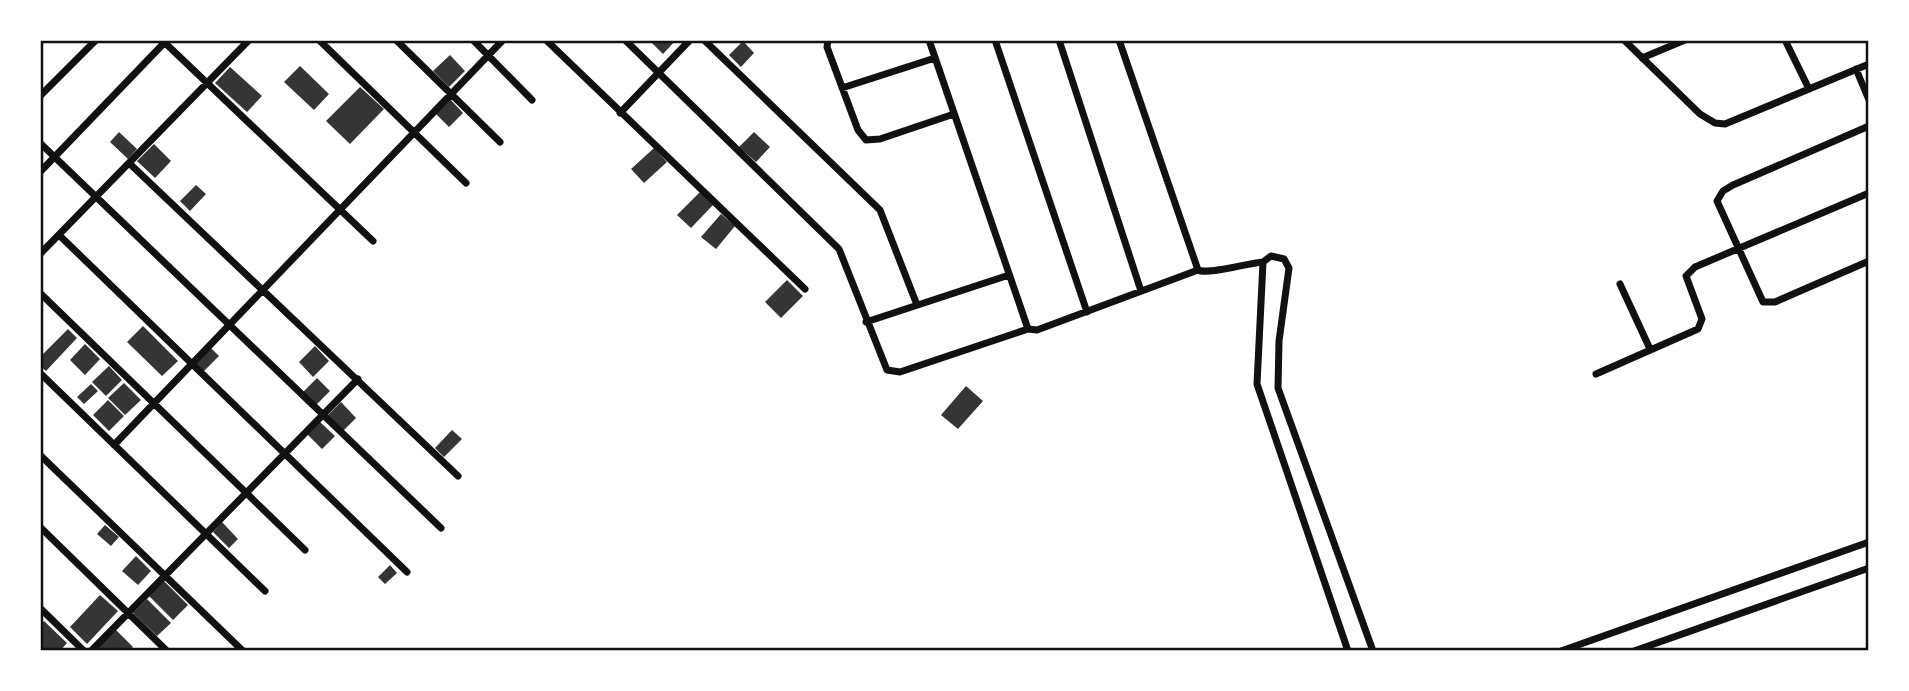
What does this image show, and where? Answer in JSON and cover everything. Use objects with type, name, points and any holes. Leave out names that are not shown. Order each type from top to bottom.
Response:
[{"type":"street","points":[[40,96],[96,40]]},
{"type":"street","points":[[40,254],[249,40]]},
{"type":"street","points":[[319,40],[466,183]]},
{"type":"street","points":[[397,40],[500,142]]},
{"type":"street","points":[[473,40],[532,100]]},
{"type":"street","points":[[114,444],[503,40]]},
{"type":"street","points":[[546,40],[805,289]]},
{"type":"street","points":[[625,40],[839,249],[883,364],[893,373],[1028,329],[1037,331],[1198,270],[1209,272],[1240,264],[1263,262],[1271,256],[1288,263],[1279,341],[1278,388],[1373,651]]},
{"type":"street","points":[[620,113],[691,40]]},
{"type":"street","points":[[704,40],[880,209],[917,305]]},
{"type":"street","points":[[828,40],[827,47],[842,88],[858,130],[866,140],[880,139],[954,114]]},
{"type":"street","points":[[929,40],[1028,329]]},
{"type":"street","points":[[995,40],[1087,312]]},
{"type":"street","points":[[1059,40],[1141,291]]},
{"type":"street","points":[[1119,40],[1198,270]]},
{"type":"street","points":[[1623,40],[1700,114],[1715,123],[1726,124],[1869,64]]},
{"type":"street","points":[[1642,58],[1685,40]]},
{"type":"street","points":[[1785,40],[1809,89]]},
{"type":"street","points":[[40,172],[164,41],[373,241]]},
{"type":"street","points":[[842,88],[935,58]]},
{"type":"street","points":[[1856,69],[1869,100]]},
{"type":"street","points":[[1869,126],[1723,191],[1717,201],[1760,298],[1768,303],[1869,261]]},
{"type":"street","points":[[40,143],[440,528]]},
{"type":"street","points":[[129,163],[264,288],[458,476]]},
{"type":"street","points":[[1596,374],[1698,329],[1702,319],[1686,276],[1695,267],[1869,193]]},
{"type":"street","points":[[59,235],[407,572]]},
{"type":"street","points":[[1263,262],[1256,362],[1259,394],[1348,651]]},
{"type":"street","points":[[866,323],[1009,275]]},
{"type":"street","points":[[1620,284],[1650,349]]},
{"type":"street","points":[[40,293],[304,550]]},
{"type":"street","points":[[40,373],[265,591]]},
{"type":"street","points":[[90,651],[358,379]]},
{"type":"street","points":[[40,455],[243,651]]},
{"type":"street","points":[[40,527],[167,651]]},
{"type":"street","points":[[1561,651],[1869,542]]},
{"type":"street","points":[[1634,651],[1869,568]]},
{"type":"street","points":[[40,608],[84,651]]},
{"type":"building","points":[[649,40],[676,40],[663,54]]},
{"type":"building","points":[[743,41],[754,53],[741,67],[729,55]]},
{"type":"building","points":[[450,55],[465,71],[449,87],[433,71]]},
{"type":"building","points":[[300,66],[329,94],[314,110],[284,82]]},
{"type":"building","points":[[230,67],[262,96],[247,112],[215,83]]},
{"type":"building","points":[[360,87],[384,109],[350,144],[326,121]]},
{"type":"building","points":[[449,98],[463,113],[449,127],[435,113]]},
{"type":"building","points":[[119,132],[137,149],[128,159],[110,142]]},
{"type":"building","points":[[754,132],[770,147],[756,162],[739,147]]},
{"type":"building","points":[[154,144],[171,161],[155,178],[137,161]]},
{"type":"building","points":[[654,148],[667,162],[644,183],[631,169]]},
{"type":"building","points":[[196,185],[206,194],[190,211],[180,201]]},
{"type":"building","points":[[700,192],[713,205],[691,228],[677,215]]},
{"type":"building","points":[[721,214],[735,226],[716,249],[701,237]]},
{"type":"building","points":[[787,280],[803,296],[781,318],[765,302]]},
{"type":"building","points":[[143,326],[178,361],[162,376],[127,342]]},
{"type":"building","points":[[68,329],[77,338],[46,371],[40,366],[40,357]]},
{"type":"building","points":[[85,344],[100,359],[85,375],[70,360]]},
{"type":"building","points":[[315,346],[329,361],[313,377],[299,362]]},
{"type":"building","points":[[210,347],[219,356],[203,372],[194,363]]},
{"type":"building","points":[[109,366],[122,380],[106,396],[92,382]]},
{"type":"building","points":[[317,378],[330,391],[315,406],[302,393]]},
{"type":"building","points":[[124,383],[141,400],[125,415],[108,398]]},
{"type":"building","points":[[91,384],[98,391],[84,404],[77,397]]},
{"type":"building","points":[[966,386],[983,401],[958,429],[941,415]]},
{"type":"building","points":[[108,400],[124,416],[109,431],[93,415]]},
{"type":"building","points":[[341,402],[356,418],[343,431],[328,415]]},
{"type":"building","points":[[320,422],[335,436],[322,449],[307,434]]},
{"type":"building","points":[[452,430],[462,439],[444,457],[435,448]]},
{"type":"building","points":[[222,522],[238,539],[229,548],[213,532]]},
{"type":"building","points":[[105,525],[119,537],[111,546],[97,534]]},
{"type":"building","points":[[136,556],[151,571],[138,585],[122,571]]},
{"type":"building","points":[[390,565],[397,573],[385,584],[378,577]]},
{"type":"building","points":[[164,581],[188,605],[173,620],[149,596]]},
{"type":"building","points":[[100,595],[118,611],[87,644],[70,627]]},
{"type":"building","points":[[147,599],[171,623],[157,636],[133,613]]},
{"type":"building","points":[[44,621],[67,643],[60,651],[40,651],[40,625]]},
{"type":"building","points":[[115,629],[133,647],[129,651],[93,651]]}]
